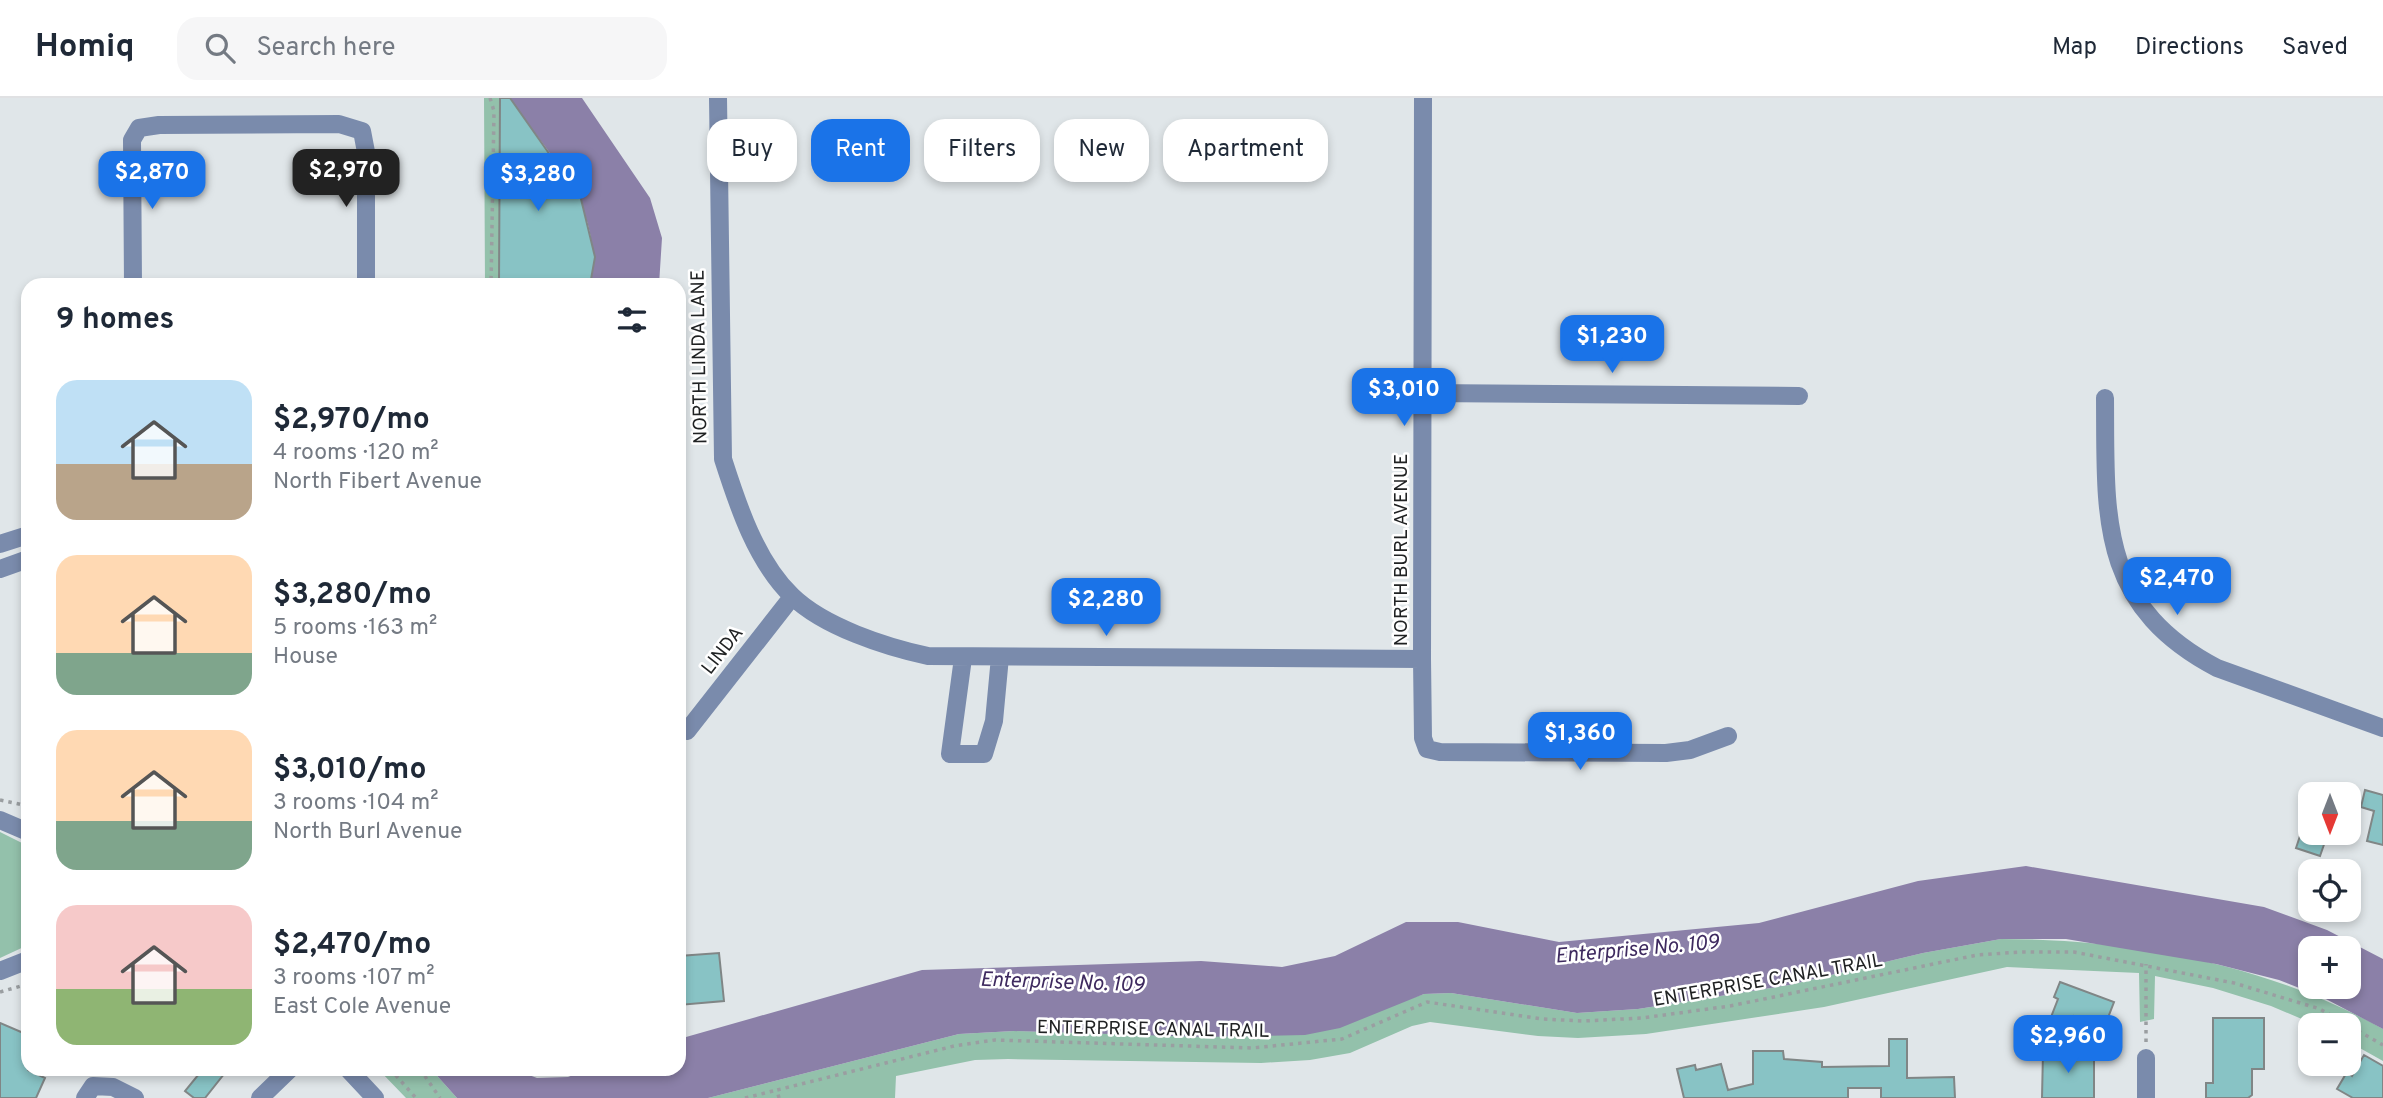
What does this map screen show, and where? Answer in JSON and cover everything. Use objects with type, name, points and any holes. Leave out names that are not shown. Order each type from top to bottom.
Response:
[{"type":"street","name":"NORTH LINDA LANE","points":[[718,98],[723,459],[735,496],[760,553],[792,597]]},
{"type":"street","name":"NORTH BURL AVENUE","points":[[1423,98],[1422,659],[1423,738],[1427,749],[1440,752],[1666,753],[1690,750],[1728,736]]},
{"type":"street","points":[[133,278],[132,140],[139,128],[159,125],[339,124],[362,131],[366,152],[366,278]]},
{"type":"street","points":[[1424,393],[1799,396]]},
{"type":"street","points":[[2105,398],[2106,509],[2109,532],[2124,575],[2161,629],[2196,657],[2217,668],[2383,728]]},
{"type":"street","points":[[0,544],[21,537]]},
{"type":"street","points":[[0,569],[21,562]]},
{"type":"street","points":[[792,597],[855,635],[928,656],[1422,659]]},
{"type":"street","name":"LINDA","points":[[687,731],[792,597]]},
{"type":"street","points":[[963,658],[950,754],[984,754],[995,721],[1000,657]]},
{"type":"street","points":[[0,802],[4,821],[21,829]]},
{"type":"street","points":[[0,971],[21,963]]},
{"type":"street","points":[[2146,1058],[2146,1098]]},
{"type":"street","points":[[260,1098],[283,1076]]},
{"type":"street","points":[[355,1076],[375,1098]]},
{"type":"street","points":[[85,1098],[93,1086],[113,1087],[135,1098]]},
{"type":"path","points":[[490,98],[494,111],[491,278]]},
{"type":"path","points":[[0,802],[12,800],[21,803]]},
{"type":"path","name":"ENTERPRISE CANAL TRAIL","points":[[745,1098],[954,1046],[995,1041],[1252,1048],[1342,1039],[1427,1002],[1583,1021],[1642,1018],[1730,1006],[1977,955],[2074,952],[2234,983],[2320,1009],[2383,1045]]},
{"type":"path","points":[[2146,964],[2146,1058]]},
{"type":"path","points":[[0,992],[21,986]]},
{"type":"path","points":[[396,1076],[416,1098]]},
{"type":"path","points":[[424,1076],[440,1098]]},
{"type":"path","points":[[777,1090],[779,1098]]},
{"type":"green space","points":[[484,98],[500,98],[499,278],[485,278]]},
{"type":"green space","points":[[0,832],[21,842],[21,948],[0,958]]},
{"type":"green space","points":[[2001,939],[2050,940],[2149,950],[2246,972],[2298,990],[2298,999],[2321,999],[2352,1013],[2298,1013],[2298,1017],[2213,988],[2155,976],[2154,1019],[2140,1022],[2139,973],[2007,967],[1824,1007],[1646,1034],[1578,1038],[1538,1036],[1430,1022],[1412,1026],[1350,1053],[1310,1060],[1261,1063],[975,1060],[896,1076],[895,1098],[708,1098],[959,1034],[1014,1031],[1260,1037],[1424,994],[1451,993],[1577,1013],[1638,1009],[1789,985],[1923,953]]},
{"type":"green space","points":[[2361,1018],[2383,1029],[2383,1061],[2361,1049]]},
{"type":"green space","points":[[385,1076],[437,1076],[457,1098],[406,1098]]},
{"type":"water","points":[[510,98],[582,98],[650,198],[662,238],[659,278],[591,278],[593,257],[590,231],[582,207],[557,163]]},
{"type":"water","name":"Enterprise No. 109","points":[[2026,866],[2264,907],[2339,936],[2298,936],[2298,988],[2216,964],[2066,939],[2001,939],[1923,953],[1789,985],[1638,1009],[1577,1013],[1451,993],[1424,994],[1340,1028],[1305,1035],[1203,1037],[1014,1031],[959,1034],[708,1098],[457,1098],[437,1076],[686,1076],[686,1037],[922,970],[1201,961],[1282,967],[1335,956],[1406,922],[1458,922],[1559,942],[1759,923],[1918,881]]},
{"type":"water","points":[[2361,948],[2383,959],[2383,1029],[2361,1017],[2361,1013],[2352,1013],[2326,999],[2361,999]]},
{"type":"building","points":[[500,98],[510,98],[581,199],[595,257],[591,278],[499,278]]},
{"type":"building","points":[[2365,790],[2383,795],[2383,845],[2367,841],[2374,811],[2361,807]]},
{"type":"building","points":[[2298,842],[2298,845],[2324,845],[2320,856],[2296,848]]},
{"type":"building","points":[[719,953],[724,1001],[686,1004],[686,955]]},
{"type":"building","points":[[2060,982],[2114,1002],[2104,1028],[2074,1016],[2066,1038],[2046,1030],[2058,999],[2054,997]]},
{"type":"building","points":[[2213,1018],[2264,1018],[2264,1069],[2252,1069],[2252,1095],[2248,1098],[2206,1098],[2206,1083],[2213,1083]]},
{"type":"building","points":[[0,1023],[21,1032],[21,1076],[45,1078],[36,1098],[0,1098]]},
{"type":"building","points":[[1889,1039],[1907,1039],[1907,1078],[1954,1077],[1955,1098],[1881,1098],[1881,1088],[1848,1088],[1848,1098],[1684,1098],[1677,1069],[1695,1065],[1696,1070],[1721,1064],[1728,1090],[1753,1084],[1753,1051],[1783,1051],[1784,1059],[1822,1062],[1822,1067],[1889,1066]]},
{"type":"building","points":[[2043,1052],[2094,1052],[2094,1098],[2042,1098]]},
{"type":"building","points":[[2364,1055],[2383,1066],[2383,1098],[2353,1098],[2337,1089],[2345,1076],[2361,1076],[2361,1060]]},
{"type":"building","points":[[197,1076],[222,1076],[205,1098],[194,1098],[185,1091]]}]
